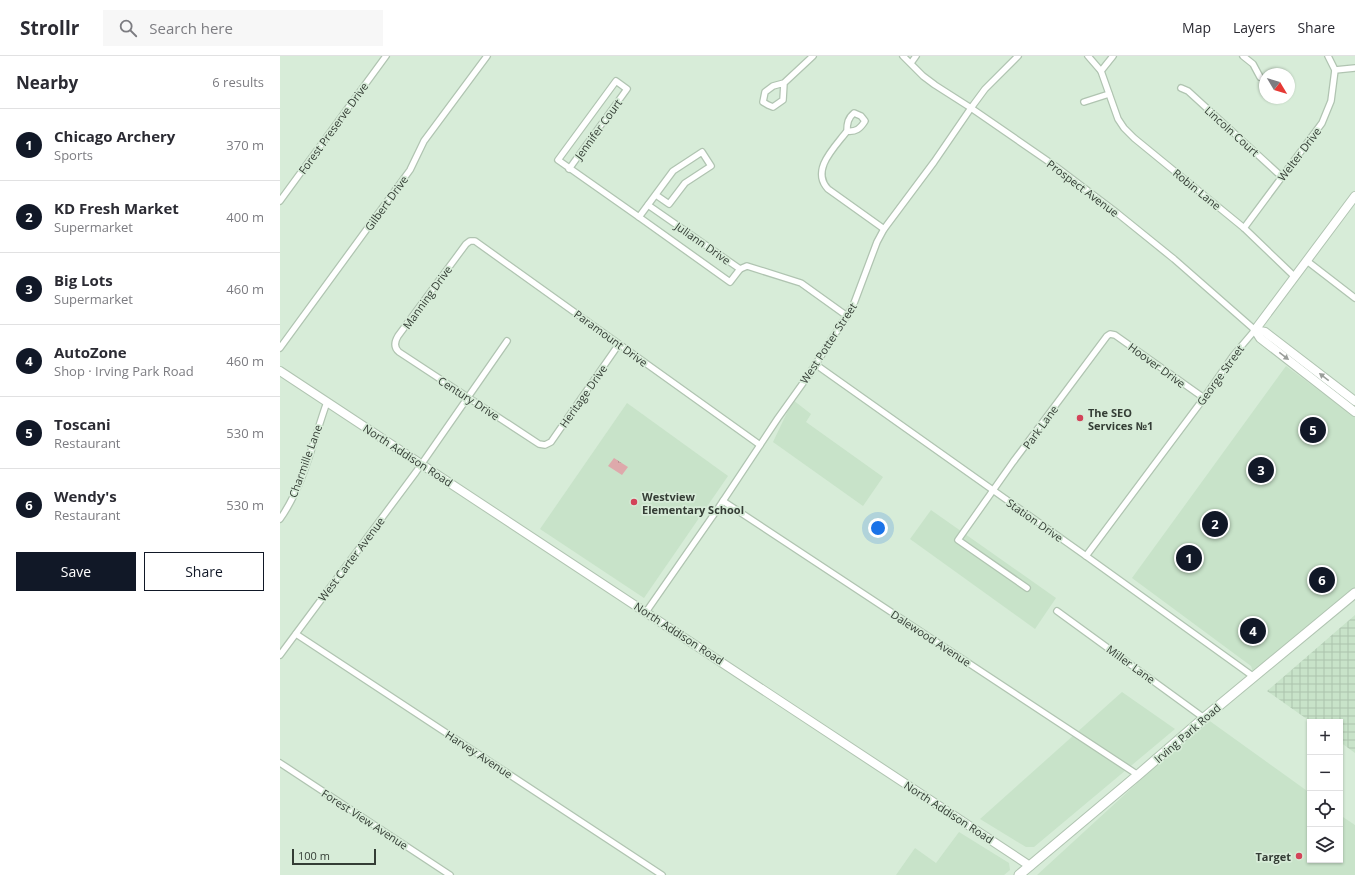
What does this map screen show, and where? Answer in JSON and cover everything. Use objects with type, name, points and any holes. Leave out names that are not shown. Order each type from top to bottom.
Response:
[{"type":"main road","name":"Irving Park Road","points":[[1020,875],[1355,592]]},
{"type":"street","name":"Forest Preserve Drive","points":[[280,201],[386,56]]},
{"type":"street","name":"Gilbert Drive","points":[[280,348],[410,170],[424,141],[487,56]]},
{"type":"street","points":[[784,83],[783,100],[773,107],[768,106],[763,102],[765,92],[772,86],[784,83],[813,56]]},
{"type":"street","name":"Prospect Avenue","points":[[903,56],[923,76],[935,85],[1055,166],[1117,213],[1174,259],[1255,330],[1260,338],[1355,412]]},
{"type":"street","points":[[910,63],[916,56]]},
{"type":"street","name":"West Potter Street","points":[[646,612],[723,501],[847,316],[853,306],[877,242],[884,229],[934,162],[985,89],[1018,56]]},
{"type":"street","name":"Robin Lane","points":[[1088,56],[1101,71],[1118,118],[1129,133],[1244,228],[1296,277]]},
{"type":"street","points":[[1101,71],[1113,56]]},
{"type":"street","points":[[1243,56],[1253,64],[1259,75]]},
{"type":"street","points":[[1328,56],[1335,70],[1355,68]]},
{"type":"street","name":"Welter Drive","points":[[1244,228],[1318,129],[1326,116],[1331,101],[1335,70]]},
{"type":"street","name":"Jennifer Court","points":[[616,81],[627,89],[569,169],[558,160],[616,81]]},
{"type":"street","name":"Lincoln Court","points":[[1181,88],[1188,91],[1282,177]]},
{"type":"street","points":[[1084,102],[1109,94]]},
{"type":"street","points":[[847,130],[822,166],[822,182],[828,189],[884,229]]},
{"type":"street","points":[[639,217],[673,171],[702,152],[711,166],[685,183],[669,204],[656,195]]},
{"type":"street","points":[[569,169],[730,282],[740,269]]},
{"type":"street","name":"George Street","points":[[1086,556],[1204,398],[1233,356],[1296,277],[1355,196]]},
{"type":"street","name":"Juliann Drive","points":[[648,205],[740,269],[747,266],[801,282],[847,316]]},
{"type":"street","name":"Paramount Drive","points":[[462,249],[470,241],[475,241],[760,445]]},
{"type":"street","name":"Manning Drive","points":[[395,347],[398,336],[462,249]]},
{"type":"street","points":[[1307,261],[1355,298]]},
{"type":"street","name":"Prospect Avenue","points":[[1255,330],[1265,332],[1355,401]]},
{"type":"street","name":"Hoover Drive","points":[[1110,334],[1115,335],[1204,398]]},
{"type":"street","name":"Park Lane","points":[[1027,588],[958,540],[1106,336],[1110,334]]},
{"type":"street","name":"West Carter Avenue","points":[[280,655],[422,464],[507,341]]},
{"type":"street","name":"Heritage Drive","points":[[545,445],[550,442],[619,344]]},
{"type":"street","name":"Century Drive","points":[[395,347],[399,352],[539,444],[545,445]]},
{"type":"street","name":"Station Drive","points":[[815,364],[1254,677]]},
{"type":"street","name":"North Addison Road","points":[[280,371],[1030,866]]},
{"type":"street","name":"Charmille Lane","points":[[280,519],[292,500],[299,483],[327,402]]},
{"type":"street","name":"Dalewood Avenue","points":[[723,501],[1138,775]]},
{"type":"street","name":"Miller Lane","points":[[1057,611],[1204,718]]},
{"type":"street","name":"Harvey Avenue","points":[[296,634],[662,875]]},
{"type":"street","name":"Forest View Avenue","points":[[280,763],[450,875]]},
{"type":"shaded area","points":[[1286,366],[1355,417],[1355,591],[1254,675],[1251,666],[1132,578]]},
{"type":"shaded area","points":[[793,400],[811,414],[806,422],[883,477],[863,506],[773,442]]},
{"type":"shaded area","name":"Westview Elementary School","points":[[627,403],[728,476],[644,598],[540,529]]},
{"type":"shaded area","points":[[931,510],[1056,598],[1035,629],[910,539]]},
{"type":"shaded area","points":[[1355,615],[1355,753],[1343,744],[1343,719],[1307,719],[1267,691]]},
{"type":"shaded area","points":[[1122,692],[1175,729],[1034,847],[1026,847],[980,819]]},
{"type":"shaded area","points":[[1207,719],[1307,791],[1307,863],[1343,863],[1343,817],[1355,825],[1355,875],[1037,875]]},
{"type":"shaded area","points":[[959,832],[1009,863],[1010,870],[1004,875],[896,875],[915,848],[936,863]]},
{"type":"green space","points":[[614,458],[628,467],[622,475],[608,466]]},
{"type":"place","name":"The SEO Services №1","points":[[1080,418]]},
{"type":"place","name":"Toscani","points":[[1313,430]]},
{"type":"place","name":"Big Lots","points":[[1261,470]]},
{"type":"place","name":"Westview Elementary School","points":[[634,502]]},
{"type":"place","name":"KD Fresh Market","points":[[1215,524]]},
{"type":"place","name":"Chicago Archery","points":[[1189,558]]},
{"type":"place","name":"Wendy's","points":[[1322,580]]},
{"type":"place","name":"AutoZone","points":[[1253,631]]},
{"type":"place","name":"Target","points":[[1299,856]]}]
